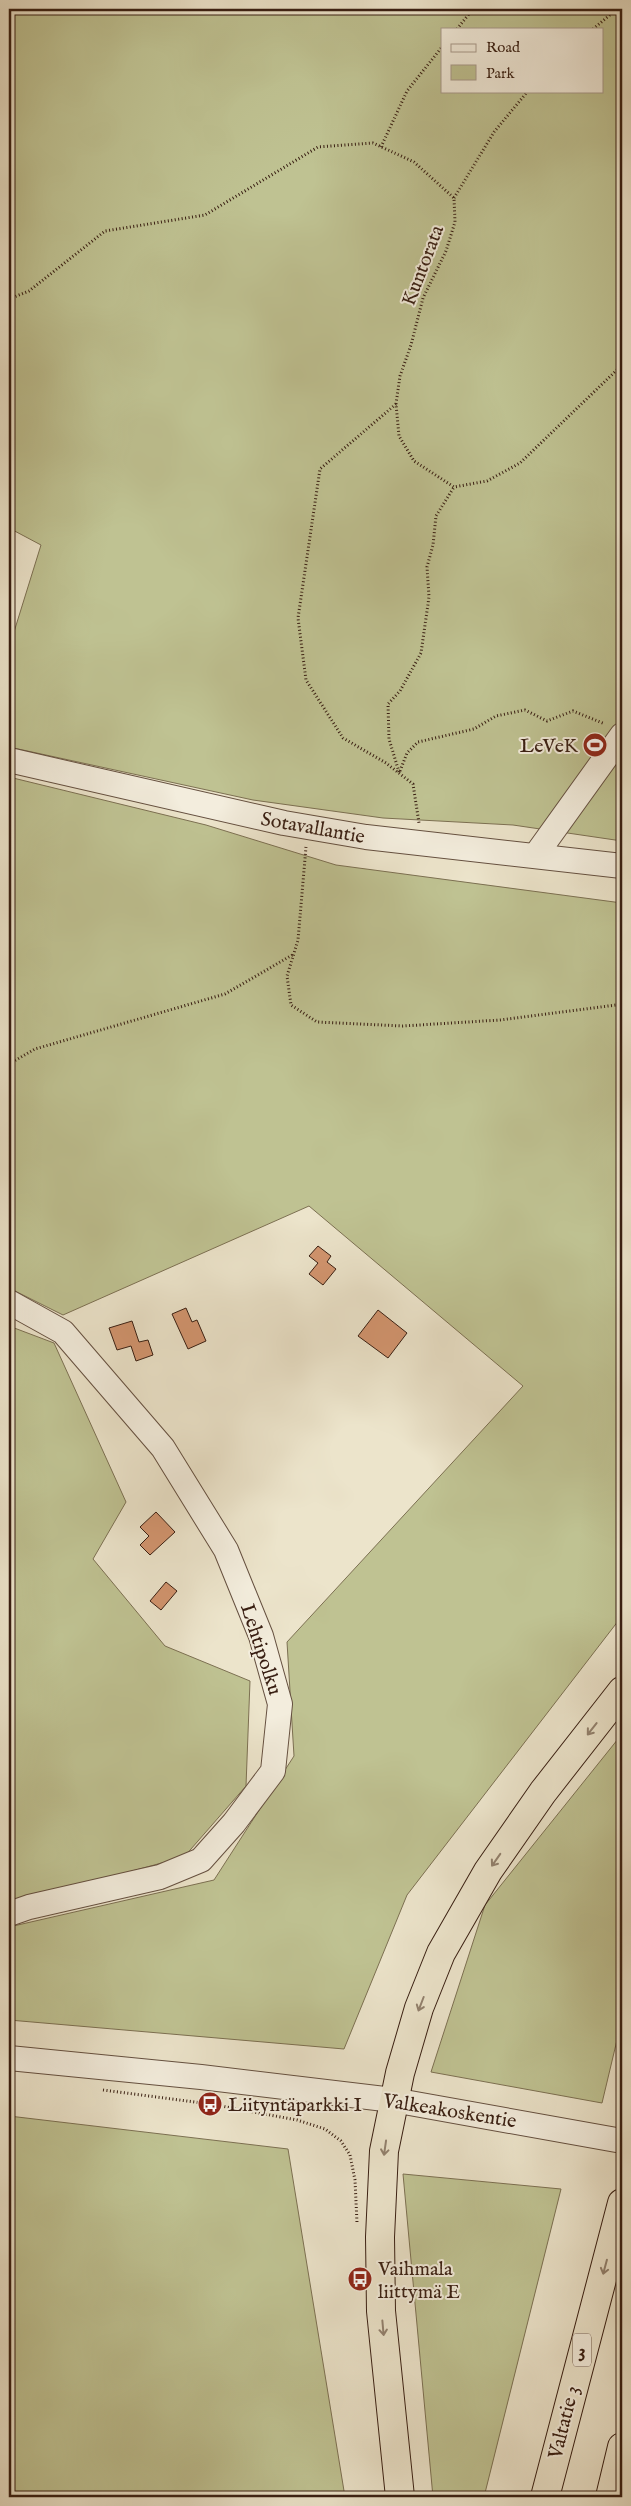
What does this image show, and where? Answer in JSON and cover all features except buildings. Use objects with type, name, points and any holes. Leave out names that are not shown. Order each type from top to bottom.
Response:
[{"type":"highway","points":[[400,2497],[381,2311],[380,2247],[384,2151],[393,2100],[419,2008],[441,1953],[494,1863],[543,1792],[622,1691]]},
{"type":"highway","name":"Valtatie 3","points":[[544,2497],[622,2203]]},
{"type":"highway","points":[[610,2497],[622,2446]]},
{"type":"street","points":[[535,856],[618,731]]},
{"type":"street","name":"Sotavallantie","points":[[9,760],[308,827],[423,844],[622,866]]},
{"type":"street","name":"Lehtipolku","points":[[9,1302],[63,1332],[163,1448],[226,1550],[261,1636],[280,1704],[273,1771],[234,1823],[200,1860],[160,1877],[29,1907],[9,1914]]},
{"type":"street","name":"Valkeakoskentie","points":[[9,2058],[201,2077],[393,2100],[622,2141]]},
{"type":"path","points":[[458,28],[473,9]]},
{"type":"path","points":[[593,28],[617,9]]},
{"type":"path","points":[[381,147],[407,92],[441,48]]},
{"type":"path","points":[[9,299],[29,292],[105,231],[205,215],[318,146],[373,143],[414,162],[454,198],[494,132],[527,92]]},
{"type":"path","name":"Kuntorata","points":[[454,198],[455,222],[446,251],[423,298],[411,345],[400,376],[396,404],[399,436],[414,461],[454,487]]},
{"type":"path","points":[[399,773],[389,739],[388,704],[400,691],[421,653],[429,597],[427,567],[433,545],[436,516],[454,487],[487,481],[520,463],[622,365]]},
{"type":"path","points":[[396,404],[320,469],[298,618],[306,680],[343,738],[399,773],[413,784],[423,844]]},
{"type":"path","points":[[399,773],[407,753],[418,742],[474,728],[496,716],[525,710],[546,721],[573,711],[618,731]]},
{"type":"path","points":[[308,827],[298,940],[287,976],[291,1005],[317,1022],[403,1026],[500,1020],[616,1005]]},
{"type":"path","points":[[9,1064],[35,1049],[225,994],[294,954]]},
{"type":"path","points":[[98,2089],[210,2104],[297,2120],[325,2129],[341,2141],[350,2155],[355,2180],[357,2226]]},
{"type":"green space","points":[[9,9],[622,9],[622,841],[513,825],[383,818],[253,800],[9,747],[9,648],[41,545],[9,528]]},
{"type":"green space","points":[[9,777],[206,825],[336,865],[622,903],[622,1616],[407,1895],[344,2049],[9,2020],[9,1927],[214,1880],[294,1756],[287,1642],[523,1386],[309,1206],[63,1315],[9,1288]]},
{"type":"green space","points":[[9,1326],[54,1343],[126,1502],[93,1559],[165,1646],[250,1681],[246,1786],[184,1857],[9,1904]]},
{"type":"green space","points":[[622,1734],[622,2019],[602,2103],[431,2072],[485,1905]]},
{"type":"green space","points":[[9,2116],[288,2149],[345,2497],[9,2497]]},
{"type":"green space","points":[[403,2174],[561,2189],[484,2497],[433,2497]]},
{"type":"place","name":"LeVeK","points":[[595,745]]},
{"type":"place","name":"Liityntäparkki I","points":[[210,2104]]},
{"type":"place","name":"Vaihmala liittymä E","points":[[360,2279]]}]
